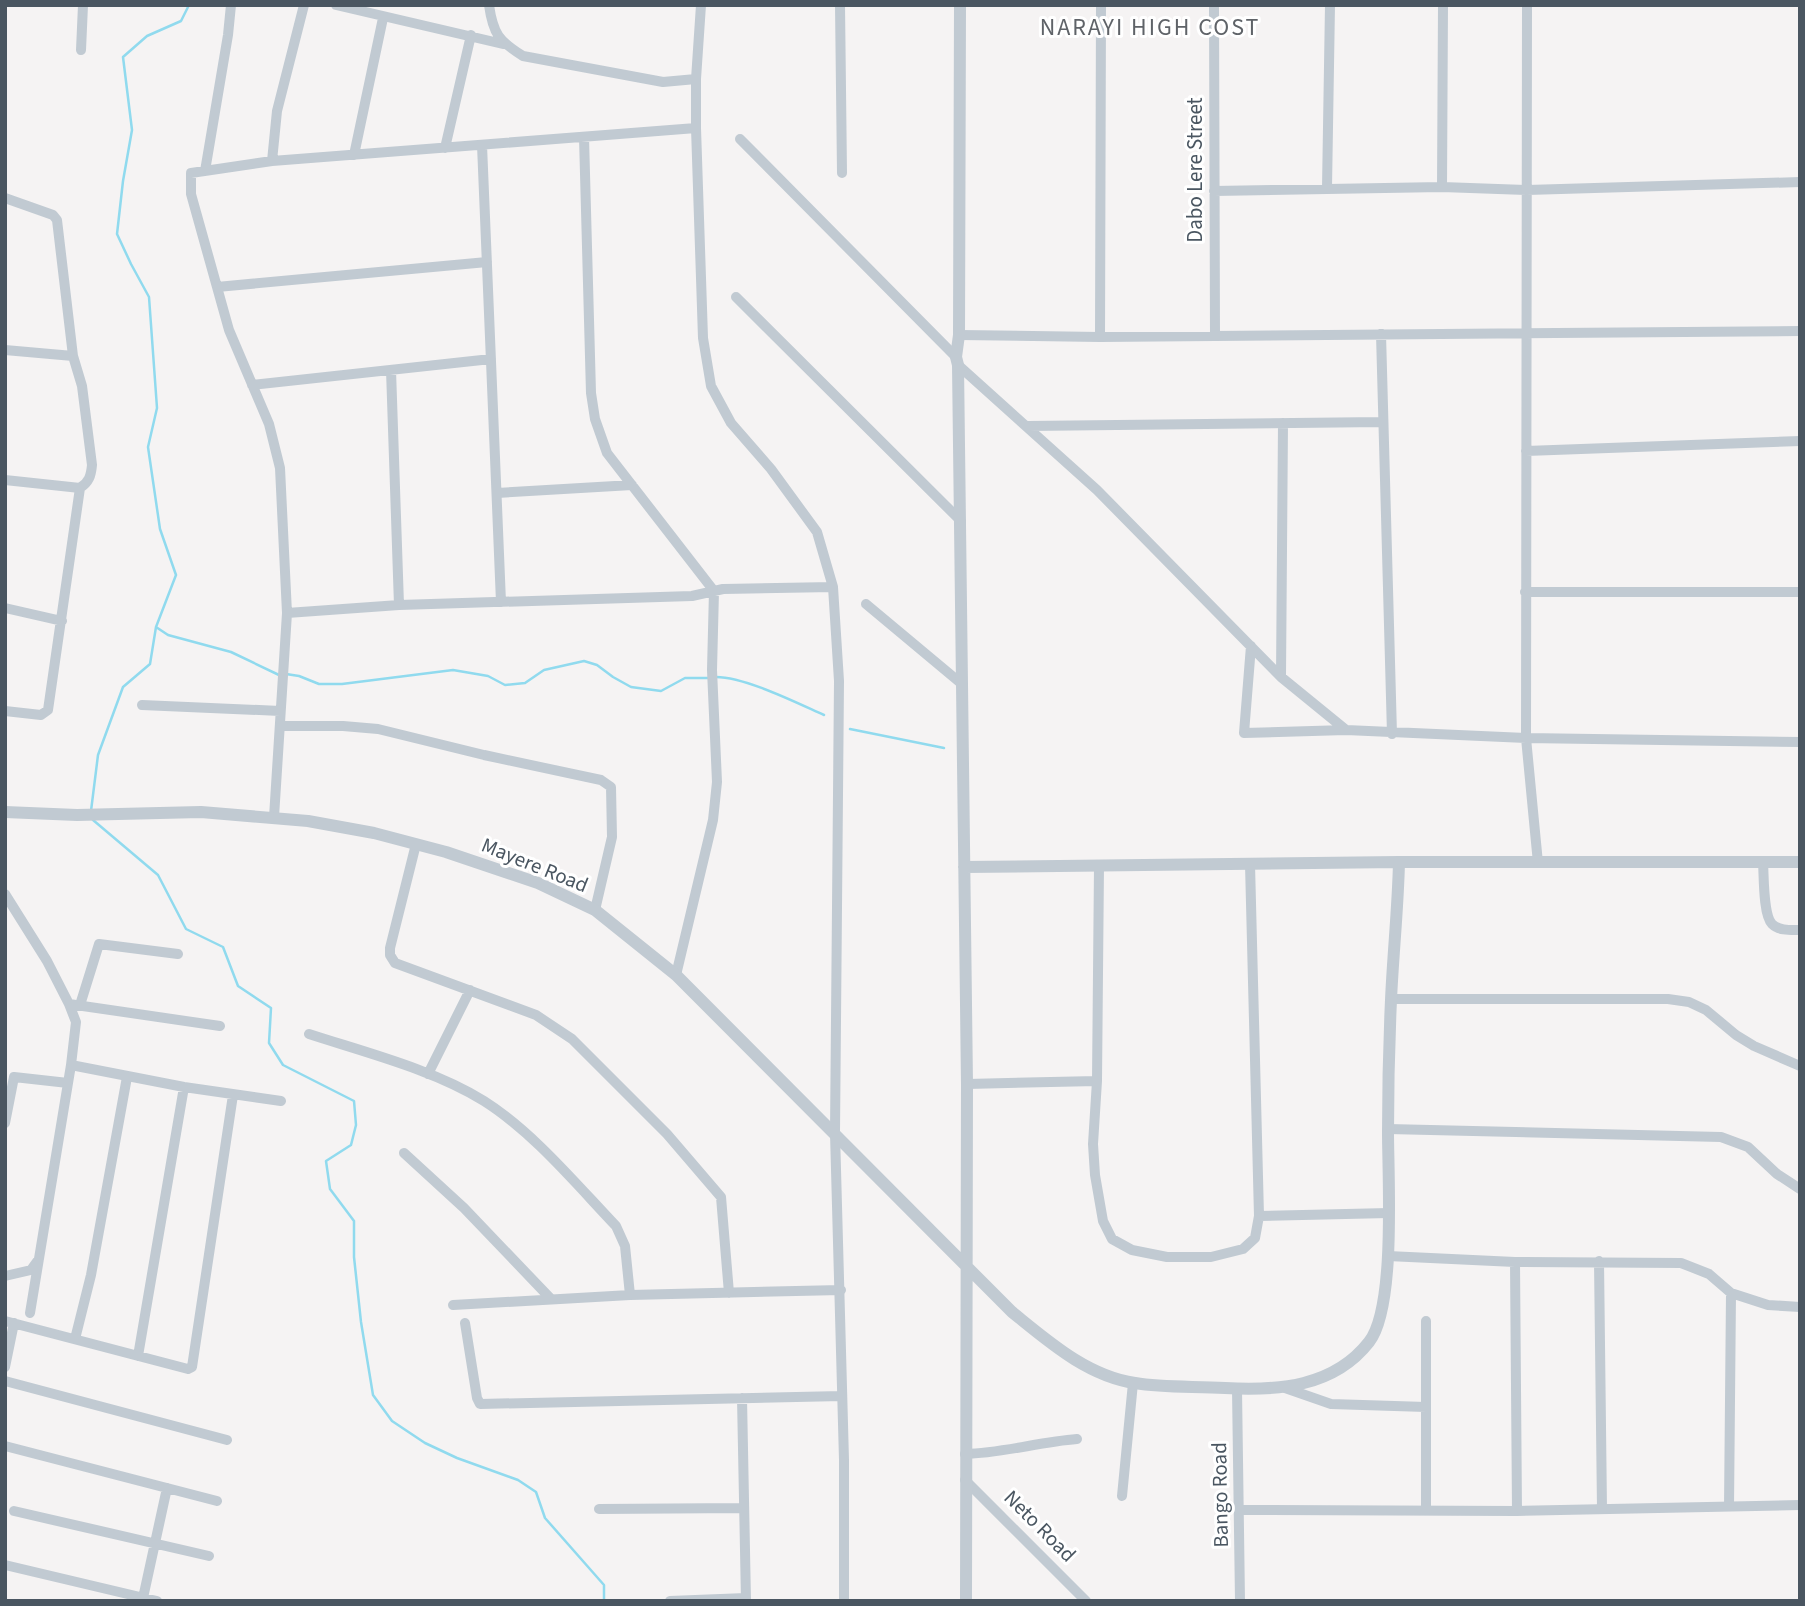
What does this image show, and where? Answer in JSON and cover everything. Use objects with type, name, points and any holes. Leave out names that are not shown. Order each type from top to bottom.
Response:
[{"type":"street","points":[[81,50],[83,5]]},
{"type":"street","points":[[205,171],[228,36],[230,5]]},
{"type":"street","points":[[272,161],[277,111],[304,5]]},
{"type":"street","points":[[335,5],[383,18],[475,36],[504,44],[523,56],[663,82],[696,79]]},
{"type":"street","points":[[489,5],[493,30],[504,44]]},
{"type":"street","points":[[701,5],[696,128],[703,338],[711,386],[731,423],[771,469],[817,532],[833,587],[839,681],[835,1133],[841,1290],[844,1601]]},
{"type":"street","points":[[841,5],[842,173]]},
{"type":"street","points":[[960,5],[957,361],[967,1084],[966,1601]]},
{"type":"street","points":[[1100,337],[1101,5]]},
{"type":"street","name":"Dabo Lere Street","points":[[1214,5],[1216,335]]},
{"type":"street","points":[[1327,188],[1330,5]]},
{"type":"street","points":[[1443,5],[1443,187]]},
{"type":"street","points":[[1527,5],[1526,738],[1538,863]]},
{"type":"street","points":[[354,155],[383,18]]},
{"type":"street","points":[[475,36],[493,30]]},
{"type":"street","points":[[445,148],[475,36]]},
{"type":"street","points":[[274,817],[288,613],[280,468],[269,424],[229,330],[191,194],[191,173],[272,161],[696,128]]},
{"type":"street","points":[[584,137],[591,393],[595,419],[607,453],[714,591],[712,685],[717,782],[713,820],[676,975]]},
{"type":"street","points":[[740,139],[957,361],[1097,490],[1282,677],[1346,730]]},
{"type":"street","points":[[482,145],[501,602]]},
{"type":"street","points":[[1214,191],[1443,187],[1527,190],[1800,182]]},
{"type":"street","points":[[5,198],[53,215],[57,220],[73,356],[82,386],[92,465],[87,484],[80,488],[5,480]]},
{"type":"street","points":[[217,287],[487,262]]},
{"type":"street","points":[[736,297],[961,521]]},
{"type":"street","points":[[959,335],[1100,337],[1800,331]]},
{"type":"street","points":[[1381,334],[1392,734]]},
{"type":"street","points":[[5,350],[73,356]]},
{"type":"street","points":[[252,385],[491,359]]},
{"type":"street","points":[[391,370],[399,606]]},
{"type":"street","points":[[1028,426],[1382,422]]},
{"type":"street","points":[[1282,677],[1283,424]]},
{"type":"street","points":[[1526,451],[1800,442]]},
{"type":"street","points":[[497,494],[632,485]]},
{"type":"street","points":[[5,710],[41,715],[48,710],[80,488]]},
{"type":"street","points":[[288,613],[399,606],[692,596],[714,591],[833,587]]},
{"type":"street","points":[[1525,592],[1800,592]]},
{"type":"street","points":[[866,604],[963,685]]},
{"type":"street","points":[[5,608],[62,621]]},
{"type":"street","points":[[1251,646],[1244,733],[1346,730],[1526,738],[1800,742]]},
{"type":"street","points":[[142,705],[281,711]]},
{"type":"street","points":[[279,726],[378,729],[601,780],[611,788],[612,837],[595,910]]},
{"type":"street","name":"Mayere Road","points":[[5,812],[77,815],[201,812],[321,823],[446,852],[538,883],[595,910],[676,975],[1012,1312],[1082,1365],[1133,1383],[1237,1389],[1285,1388],[1320,1379],[1348,1364],[1371,1340],[1384,1303],[1388,1256],[1391,999],[1399,862]]},
{"type":"street","points":[[416,844],[390,956],[396,962],[536,1015],[572,1039],[667,1133],[721,1197],[729,1293]]},
{"type":"street","points":[[964,867],[1399,862],[1800,862]]},
{"type":"street","points":[[1763,862],[1766,911],[1770,922],[1781,928],[1800,930]]},
{"type":"street","points":[[1099,866],[1097,1081],[1093,1144],[1102,1221],[1112,1239],[1132,1250],[1167,1257],[1211,1257],[1243,1249],[1255,1238],[1259,1216],[1250,864]]},
{"type":"street","points":[[5,894],[75,1004],[220,1026]]},
{"type":"street","points":[[30,1313],[71,1065],[76,1022],[75,1004],[99,944],[178,954]]},
{"type":"street","points":[[428,1074],[470,990]]},
{"type":"street","points":[[1391,999],[1678,1000],[1706,1010],[1745,1041],[1800,1066]]},
{"type":"street","points":[[309,1034],[428,1074],[483,1100],[519,1128],[615,1226],[625,1246],[630,1295]]},
{"type":"street","points":[[71,1065],[233,1096],[281,1101]]},
{"type":"street","points":[[5,1123],[15,1077],[68,1083]]},
{"type":"street","points":[[75,1339],[91,1275],[127,1077]]},
{"type":"street","points":[[967,1084],[1097,1081]]},
{"type":"street","points":[[138,1356],[184,1087]]},
{"type":"street","points":[[6,1361],[10,1322],[188,1369],[192,1367],[233,1096]]},
{"type":"street","points":[[1388,1129],[1721,1137],[1748,1147],[1777,1174],[1800,1189]]},
{"type":"street","points":[[404,1153],[464,1208],[551,1299]]},
{"type":"street","points":[[1259,1216],[1388,1213]]},
{"type":"street","points":[[5,1276],[31,1270],[41,1256]]},
{"type":"street","points":[[1388,1256],[1516,1262],[1681,1262],[1709,1274],[1731,1293],[1768,1305],[1800,1307]]},
{"type":"street","points":[[1599,1261],[1602,1509]]},
{"type":"street","points":[[1516,1262],[1517,1511]]},
{"type":"street","points":[[453,1305],[630,1295],[841,1290]]},
{"type":"street","points":[[1729,1507],[1731,1293]]},
{"type":"street","points":[[1426,1321],[1426,1510]]},
{"type":"street","points":[[466,1323],[480,1404],[842,1396]]},
{"type":"street","points":[[5,1381],[227,1440]]},
{"type":"street","points":[[1122,1496],[1133,1383]]},
{"type":"street","points":[[1285,1388],[1331,1404],[1426,1407]]},
{"type":"street","name":"Bango Road","points":[[1237,1389],[1240,1601]]},
{"type":"street","points":[[670,1601],[746,1599],[742,1398]]},
{"type":"street","points":[[965,1454],[992,1453],[1033,1443],[1077,1439]]},
{"type":"street","points":[[5,1446],[217,1501]]},
{"type":"street","name":"Neto Road","points":[[965,1480],[1086,1601]]},
{"type":"street","points":[[143,1598],[167,1488]]},
{"type":"street","points":[[1239,1510],[1517,1511],[1800,1506]]},
{"type":"street","points":[[599,1509],[744,1508]]},
{"type":"street","points":[[15,1511],[209,1556]]},
{"type":"street","points":[[5,1565],[157,1601]]},
{"type":"waterway","points":[[91,811],[98,755],[123,687],[150,664],[156,627],[176,575],[160,529],[148,447],[157,408],[149,297],[117,234],[132,130],[123,57],[147,36],[181,21],[189,5]]},
{"type":"waterway","points":[[156,627],[168,635],[231,652],[279,675]]},
{"type":"waterway","points":[[286,674],[319,684],[342,684],[453,670],[488,676],[505,685],[525,683],[544,670],[584,661],[597,665],[631,687],[661,691],[685,678],[709,678]]},
{"type":"waterway","points":[[716,677],[756,686],[824,715]]},
{"type":"waterway","points":[[850,729],[944,748]]},
{"type":"waterway","points":[[93,820],[158,875],[186,929],[223,947],[238,986],[271,1008],[269,1043],[283,1065],[354,1101],[356,1125],[351,1145],[326,1161],[330,1189],[354,1221],[354,1257],[361,1322],[373,1395],[392,1421],[425,1443],[457,1458],[518,1480],[536,1492],[545,1518],[604,1585],[604,1601]]},
{"type":"district","name":"NARAYI HIGH COST","points":[[1150,27]]}]
